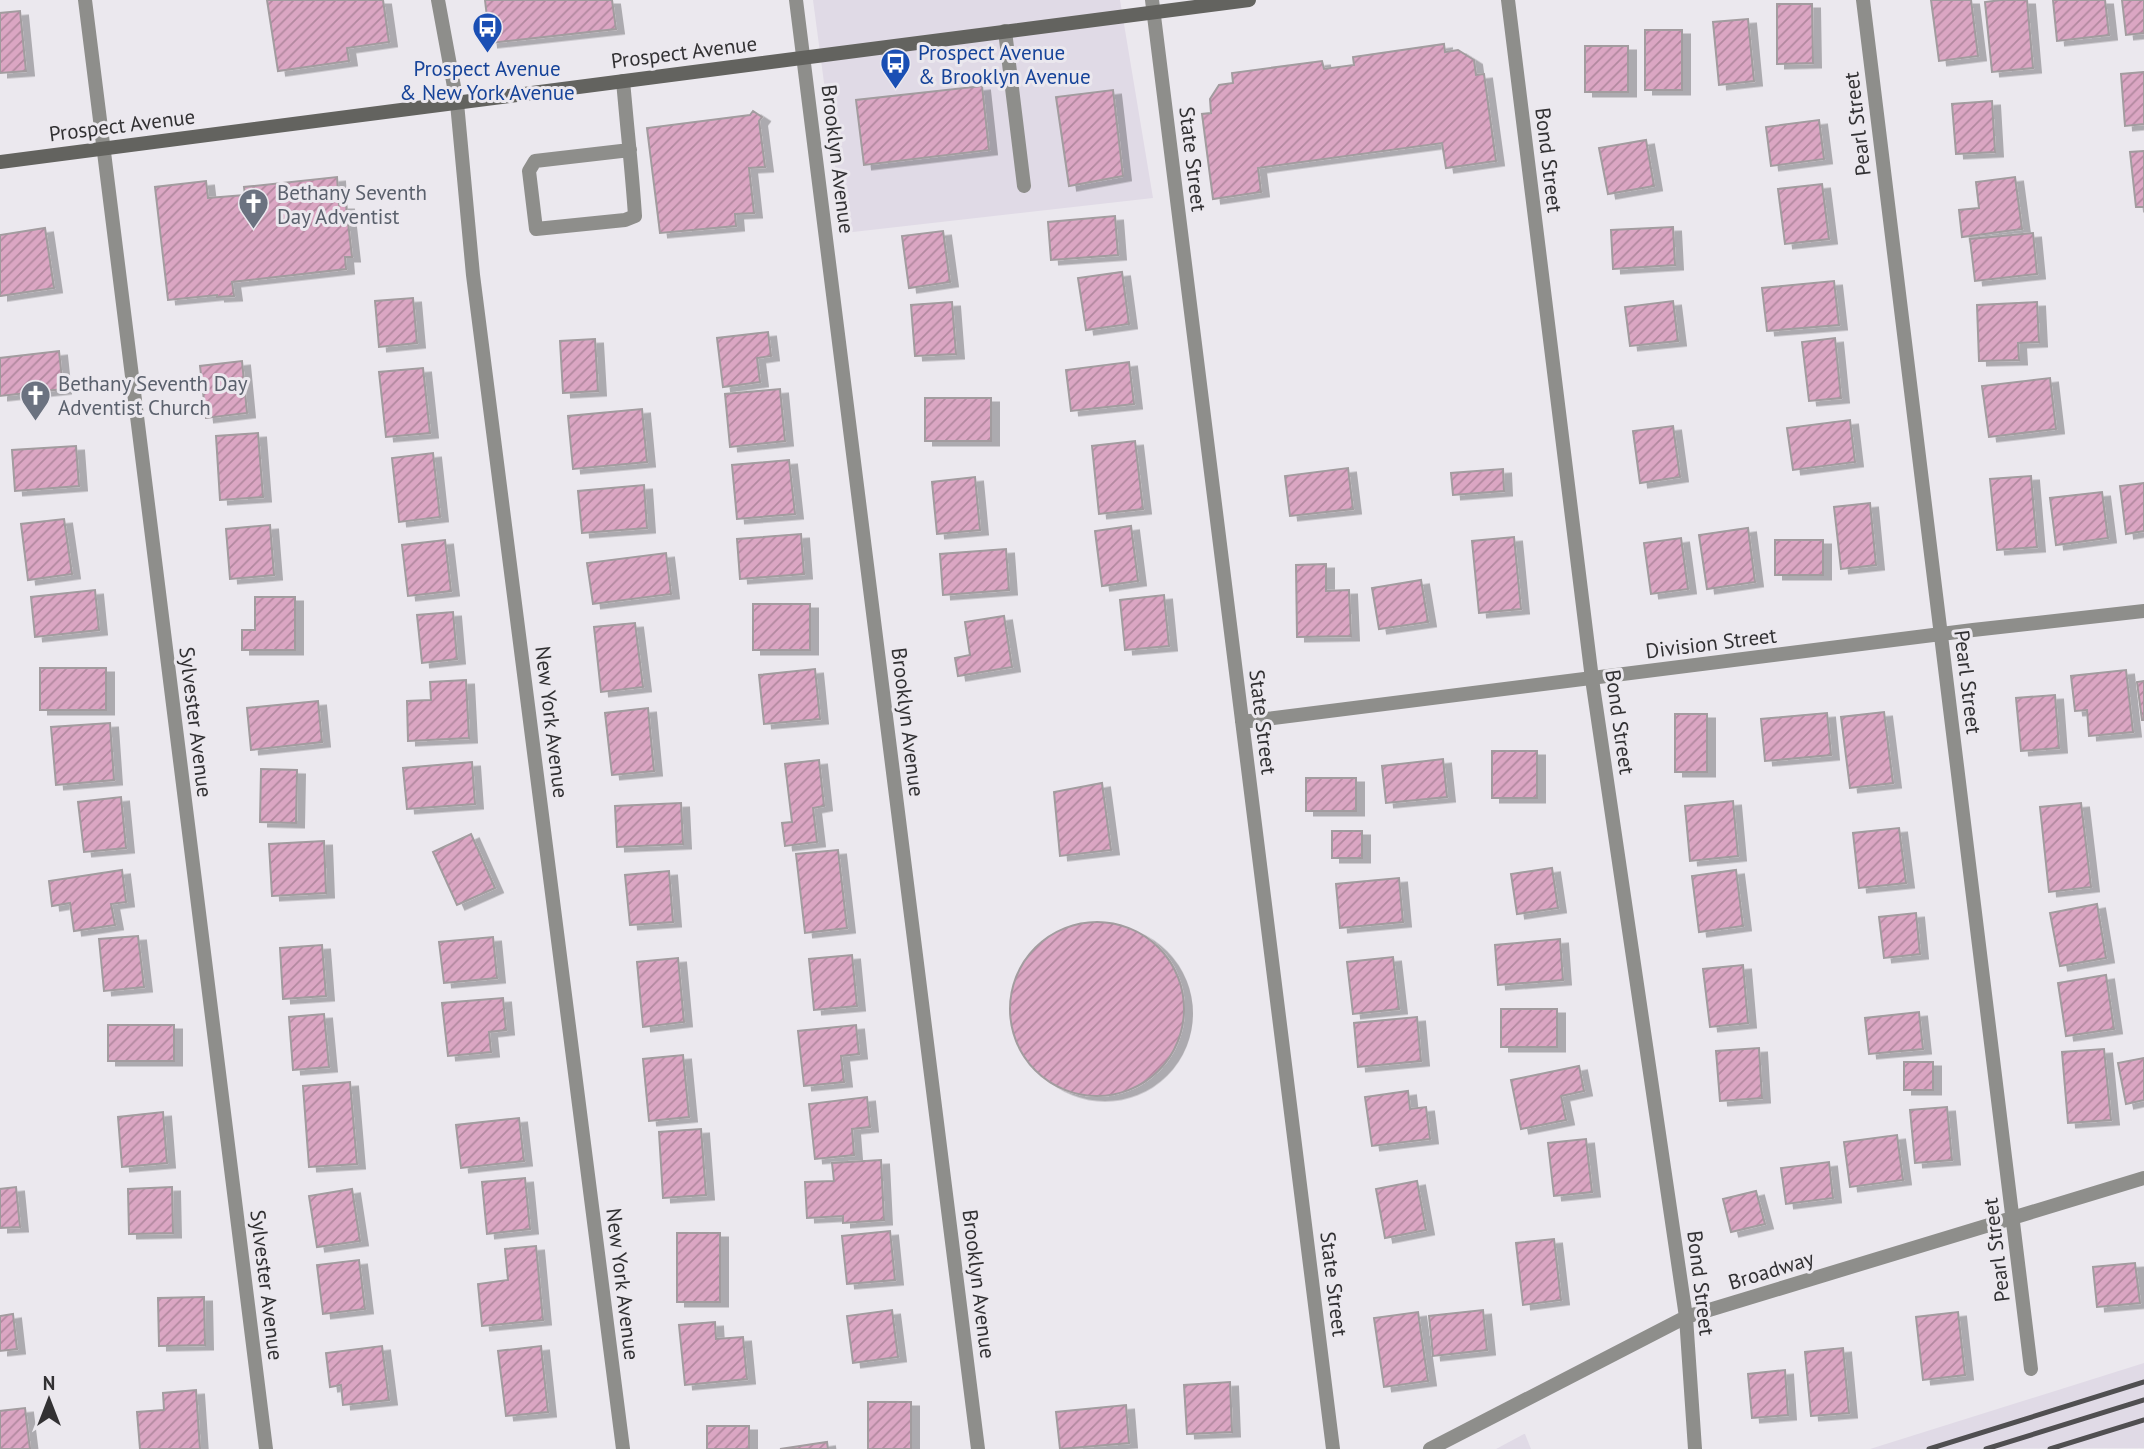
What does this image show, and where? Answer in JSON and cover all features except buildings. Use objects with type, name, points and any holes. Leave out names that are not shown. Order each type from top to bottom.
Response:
[{"type":"main road","name":"Prospect Avenue","points":[[0,162],[1005,31],[1153,6],[1249,0]]},
{"type":"street","name":"Sylvester Avenue","points":[[85,0],[266,1449]]},
{"type":"street","name":"New York Avenue","points":[[438,0],[457,103],[473,275],[623,1449]]},
{"type":"street","name":"Brooklyn Avenue","points":[[796,0],[978,1449]]},
{"type":"street","name":"Bond Street","points":[[1507,0],[1592,679],[1686,1318],[1695,1449]]},
{"type":"street","name":"Pearl Street","points":[[1863,0],[2031,1369]]},
{"type":"street","name":"State Street","points":[[1153,6],[1334,1449]]},
{"type":"street","points":[[1005,31],[1024,186]]},
{"type":"street","points":[[623,82],[630,150],[635,216],[625,220],[536,229],[529,171],[536,161],[630,150]]},
{"type":"street","name":"Division Street","points":[[1242,722],[2144,611]]},
{"type":"street","name":"Broadway","points":[[1430,1449],[1686,1318],[2144,1178]]},
{"type":"shaded area","points":[[813,0],[1120,0],[1153,198],[844,233]]},
{"type":"shaded area","points":[[2144,1363],[2144,1448],[1870,1449]]},
{"type":"shaded area","points":[[1524,1434],[1531,1449],[1496,1449]]},
{"type":"railway","points":[[1929,1449],[2144,1382]]},
{"type":"railway","points":[[1986,1449],[2144,1400]]},
{"type":"railway","points":[[2050,1449],[2144,1420]]},
{"type":"place","name":"Prospect Avenue & New York Avenue","points":[[487,55]]},
{"type":"place","name":"Prospect Avenue & Brooklyn Avenue","points":[[895,91]]},
{"type":"place","name":"Bethany Seventh Day Adventist","points":[[254,231]]},
{"type":"place","name":"Bethany Seventh Day Adventist Church","points":[[35,422]]}]
